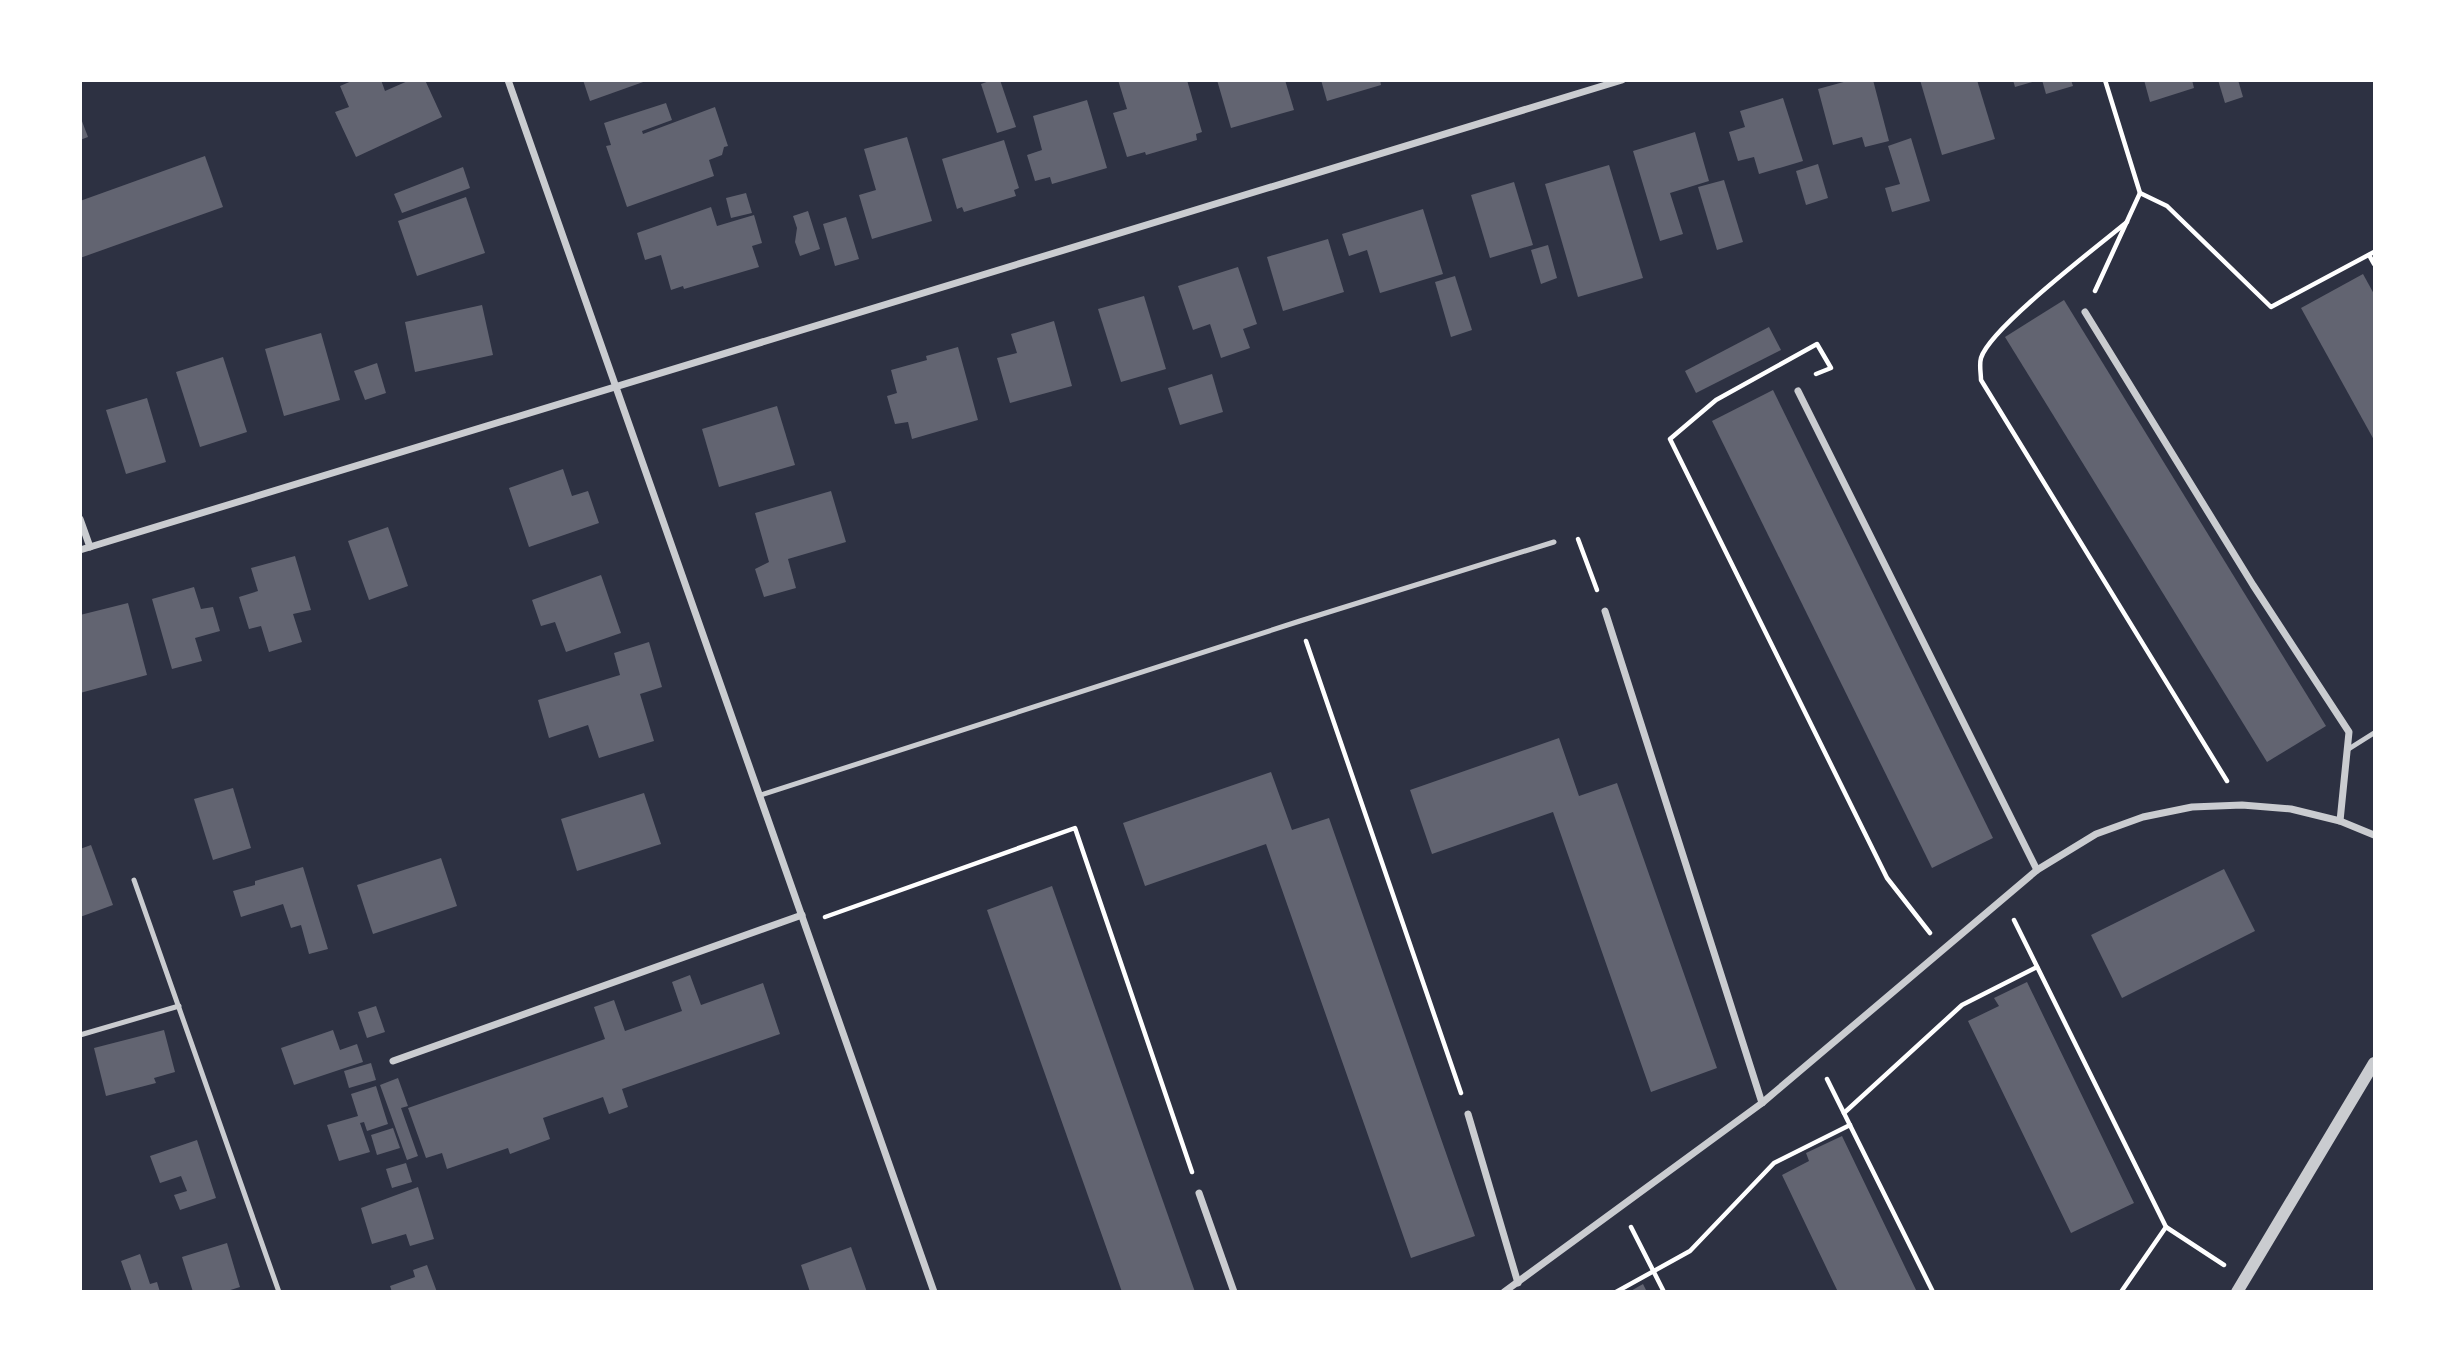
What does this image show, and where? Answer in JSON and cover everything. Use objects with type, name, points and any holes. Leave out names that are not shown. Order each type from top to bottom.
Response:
[{"type":"street","points":[[508,80],[934,1292]]},
{"type":"street","points":[[80,550],[1622,80]]},
{"type":"street","points":[[2085,312],[2253,585],[2349,732],[2340,821]]},
{"type":"street","points":[[1798,391],[2037,870]]},
{"type":"street","points":[[80,519],[90,547]]},
{"type":"street","points":[[1605,611],[1762,1102]]},
{"type":"street","points":[[1504,1292],[1762,1102],[2037,870],[2096,834],[2143,817],[2192,807],[2242,805],[2291,809],[2340,821],[2375,835]]},
{"type":"street","points":[[393,1061],[803,915]]},
{"type":"street","points":[[2237,1292],[2375,1063]]},
{"type":"street","points":[[1468,1114],[1518,1283]]},
{"type":"street","points":[[1199,1193],[1234,1292]]},
{"type":"lane","points":[[761,795],[1554,542]]},
{"type":"lane","points":[[2347,750],[2375,733]]},
{"type":"lane","points":[[134,880],[279,1292]]},
{"type":"lane","points":[[80,1035],[178,1006]]},
{"type":"path","points":[[2085,312],[2140,193],[2105,80]]},
{"type":"path","points":[[2140,193],[2167,206],[2271,307],[2372,253],[2375,264]]},
{"type":"path","points":[[2127,222],[2046,289],[1990,342],[1980,360],[1982,380],[2242,805]]},
{"type":"path","points":[[1818,373],[1831,368],[1817,344],[1716,400],[1670,439],[1887,878],[1944,949]]},
{"type":"path","points":[[1554,542],[1577,537],[1605,611]]},
{"type":"path","points":[[1300,621],[1468,1114]]},
{"type":"path","points":[[806,924],[1075,828],[1199,1193]]},
{"type":"path","points":[[2003,899],[2166,1227],[2245,1279]]},
{"type":"path","points":[[1844,1113],[1962,1005],[2037,967]]},
{"type":"path","points":[[1817,1058],[1933,1292]]},
{"type":"path","points":[[1616,1292],[1690,1251],[1774,1163],[1850,1125]]},
{"type":"path","points":[[1621,1207],[1664,1292]]},
{"type":"path","points":[[2121,1292],[2166,1227]]},
{"type":"building","points":[[354,80],[381,80],[385,91],[410,80],[425,80],[442,117],[356,157],[335,112],[349,107],[340,86]]},
{"type":"building","points":[[583,80],[646,80],[646,81],[590,101]]},
{"type":"building","points":[[1000,80],[1016,127],[997,133],[981,84]]},
{"type":"building","points":[[1118,80],[1187,80],[1202,132],[1196,134],[1197,140],[1146,155],[1145,152],[1127,157],[1113,113],[1127,109]]},
{"type":"building","points":[[1217,80],[1285,80],[1294,110],[1231,128]]},
{"type":"building","points":[[1321,80],[1380,80],[1381,85],[1327,101]]},
{"type":"building","points":[[1851,80],[1873,80],[1889,141],[1865,147],[1862,137],[1833,145],[1818,89]]},
{"type":"building","points":[[1920,80],[1977,80],[1995,139],[1942,155]]},
{"type":"building","points":[[2013,80],[2036,80],[2036,81],[2015,87]]},
{"type":"building","points":[[2042,80],[2071,80],[2073,86],[2046,94]]},
{"type":"building","points":[[2144,80],[2192,80],[2194,88],[2150,102]]},
{"type":"building","points":[[2218,80],[2238,80],[2243,97],[2225,103]]},
{"type":"building","points":[[1783,98],[1803,161],[1759,174],[1754,157],[1738,161],[1729,132],[1745,127],[1740,111]]},
{"type":"building","points":[[1087,100],[1107,168],[1052,184],[1050,177],[1035,181],[1027,155],[1042,150],[1033,116]]},
{"type":"building","points":[[666,103],[672,120],[642,131],[643,134],[715,107],[728,146],[724,147],[722,155],[709,160],[714,176],[627,207],[606,146],[611,145],[604,123]]},
{"type":"building","points":[[80,116],[88,137],[80,140]]},
{"type":"building","points":[[1695,132],[1709,181],[1670,193],[1683,234],[1660,241],[1633,151]]},
{"type":"building","points":[[907,137],[932,221],[872,239],[859,195],[876,190],[864,149]]},
{"type":"building","points":[[1911,138],[1930,201],[1892,212],[1885,188],[1900,184],[1888,146]]},
{"type":"building","points":[[1004,140],[1019,188],[1014,190],[1016,196],[964,212],[962,207],[957,209],[942,159]]},
{"type":"building","points":[[205,156],[223,207],[80,258],[80,201]]},
{"type":"building","points":[[1818,164],[1828,198],[1806,205],[1796,171]]},
{"type":"building","points":[[1609,165],[1643,278],[1578,297],[1545,184]]},
{"type":"building","points":[[463,167],[470,188],[402,213],[394,194]]},
{"type":"building","points":[[1724,180],[1743,242],[1717,250],[1698,187]]},
{"type":"building","points":[[1514,182],[1533,245],[1490,258],[1471,195]]},
{"type":"building","points":[[746,193],[752,213],[731,218],[726,198]]},
{"type":"building","points":[[466,197],[485,253],[417,276],[398,221]]},
{"type":"building","points":[[711,207],[717,226],[754,215],[762,243],[752,246],[759,267],[684,289],[683,286],[671,290],[661,255],[645,260],[637,233]]},
{"type":"building","points":[[1423,209],[1443,274],[1380,293],[1367,250],[1349,256],[1342,234]]},
{"type":"building","points":[[808,211],[820,249],[800,256],[795,242],[797,228],[793,216]]},
{"type":"building","points":[[846,217],[859,259],[835,266],[823,224]]},
{"type":"building","points":[[1328,239],[1344,292],[1283,311],[1267,257]]},
{"type":"building","points":[[1548,245],[1557,278],[1541,284],[1531,250]]},
{"type":"building","points":[[1238,267],[1257,324],[1243,329],[1250,348],[1221,358],[1210,324],[1193,330],[1178,286]]},
{"type":"building","points":[[2363,274],[2374,294],[2374,440],[2301,308]]},
{"type":"building","points":[[1455,276],[1472,330],[1451,337],[1435,282]]},
{"type":"building","points":[[1144,296],[1166,369],[1121,382],[1098,309]]},
{"type":"building","points":[[2064,300],[2326,726],[2267,762],[2005,337]]},
{"type":"building","points":[[482,305],[493,355],[415,372],[405,322]]},
{"type":"building","points":[[1054,321],[1072,386],[1010,403],[997,358],[1017,353],[1011,334]]},
{"type":"building","points":[[1769,327],[1781,350],[1696,393],[1685,371]]},
{"type":"building","points":[[321,333],[340,400],[284,416],[265,349]]},
{"type":"building","points":[[958,347],[978,420],[912,439],[908,422],[895,424],[887,396],[897,393],[891,370],[927,360],[926,356]]},
{"type":"building","points":[[223,357],[247,432],[200,447],[176,372]]},
{"type":"building","points":[[377,363],[386,393],[365,400],[354,371]]},
{"type":"building","points":[[1212,374],[1223,412],[1180,425],[1168,388]]},
{"type":"building","points":[[1773,390],[1993,838],[1932,868],[1712,421]]},
{"type":"building","points":[[147,398],[166,462],[126,474],[106,410]]},
{"type":"building","points":[[777,406],[795,465],[719,487],[702,429]]},
{"type":"building","points":[[563,469],[572,496],[588,491],[599,523],[529,547],[509,488]]},
{"type":"building","points":[[831,491],[846,542],[788,559],[796,588],[764,597],[755,569],[769,562],[755,513]]},
{"type":"building","points":[[388,527],[408,586],[369,600],[348,541]]},
{"type":"building","points":[[295,556],[311,610],[293,614],[302,642],[269,652],[261,626],[249,629],[239,597],[258,591],[251,568]]},
{"type":"building","points":[[601,575],[621,633],[566,652],[555,622],[541,626],[532,600]]},
{"type":"building","points":[[194,587],[201,609],[213,607],[220,631],[195,638],[202,661],[172,669],[152,599]]},
{"type":"building","points":[[128,603],[147,675],[80,693],[80,615]]},
{"type":"building","points":[[649,642],[662,687],[640,694],[654,741],[599,758],[588,725],[549,738],[538,700],[620,675],[614,653]]},
{"type":"building","points":[[1559,738],[1579,796],[1617,783],[1717,1068],[1651,1092],[1553,812],[1432,854],[1410,790]]},
{"type":"building","points":[[1271,772],[1292,830],[1329,818],[1475,1236],[1411,1258],[1266,844],[1145,886],[1123,823]]},
{"type":"building","points":[[233,788],[251,848],[213,860],[194,799]]},
{"type":"building","points":[[644,793],[661,844],[577,871],[561,819]]},
{"type":"building","points":[[91,845],[113,905],[80,917],[80,849]]},
{"type":"building","points":[[441,858],[457,906],[373,934],[357,885]]},
{"type":"building","points":[[303,867],[328,949],[309,954],[301,925],[291,928],[283,904],[241,917],[233,891],[255,885],[255,881]]},
{"type":"building","points":[[2224,869],[2255,931],[2122,998],[2091,935]]},
{"type":"building","points":[[1052,886],[1195,1292],[1122,1292],[987,910]]},
{"type":"building","points":[[690,975],[701,1005],[763,983],[780,1034],[622,1089],[628,1107],[609,1114],[603,1097],[543,1118],[550,1139],[510,1154],[508,1148],[447,1169],[442,1153],[426,1158],[408,1108],[605,1039],[594,1007],[614,1000],[625,1031],[682,1011],[672,982]]},
{"type":"building","points":[[2027,982],[2134,1203],[2071,1233],[1968,1021],[1999,1006],[1994,998]]},
{"type":"building","points":[[376,1006],[385,1032],[367,1038],[358,1012]]},
{"type":"building","points":[[164,1030],[175,1072],[154,1078],[156,1083],[106,1096],[94,1048]]},
{"type":"building","points":[[333,1030],[340,1050],[357,1044],[363,1062],[294,1085],[281,1048]]},
{"type":"building","points":[[371,1063],[376,1080],[349,1088],[344,1071]]},
{"type":"building","points":[[398,1078],[408,1106],[401,1108],[418,1156],[407,1160],[380,1085]]},
{"type":"building","points":[[376,1086],[388,1124],[367,1131],[364,1122],[360,1123],[370,1152],[339,1161],[327,1125],[358,1116],[351,1094]]},
{"type":"building","points":[[393,1128],[400,1148],[377,1155],[371,1135]]},
{"type":"building","points":[[1842,1136],[1917,1292],[1838,1292],[1782,1175],[1809,1161],[1806,1153]]},
{"type":"building","points":[[197,1140],[216,1198],[180,1210],[174,1195],[187,1191],[181,1176],[160,1183],[150,1156]]},
{"type":"building","points":[[406,1163],[412,1182],[392,1188],[386,1169]]},
{"type":"building","points":[[418,1187],[434,1239],[410,1246],[406,1234],[372,1244],[361,1208]]},
{"type":"building","points":[[227,1243],[240,1287],[224,1292],[193,1292],[182,1257]]},
{"type":"building","points":[[851,1247],[867,1292],[810,1292],[801,1265]]},
{"type":"building","points":[[140,1254],[150,1284],[157,1282],[160,1292],[132,1292],[121,1261]]},
{"type":"building","points":[[427,1265],[437,1292],[392,1292],[390,1286],[415,1277],[413,1270]]},
{"type":"building","points":[[1643,1284],[1647,1292],[1629,1292]]}]
